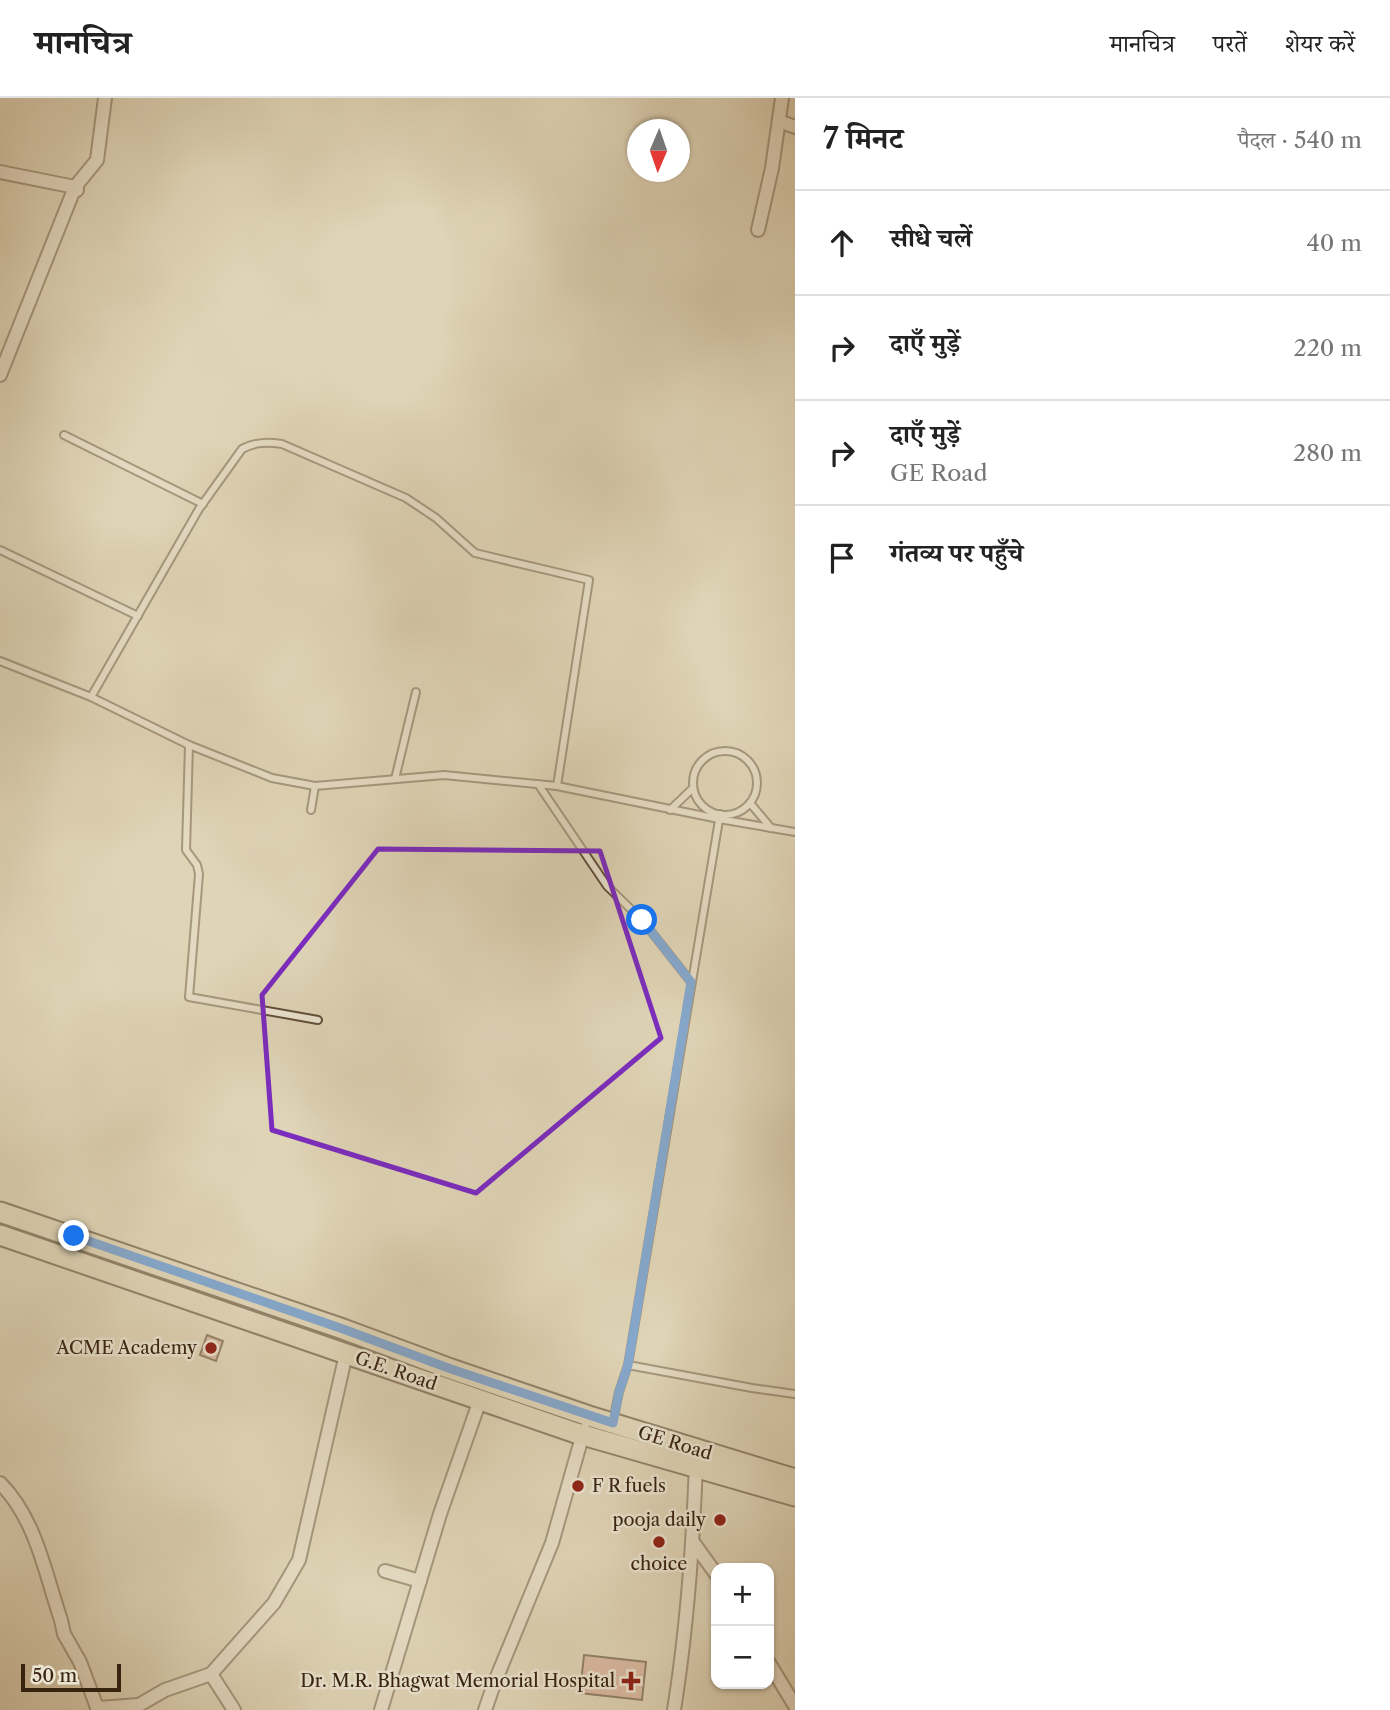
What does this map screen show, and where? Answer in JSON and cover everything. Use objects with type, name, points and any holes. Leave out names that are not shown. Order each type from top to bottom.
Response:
[{"type":"main road","name":"GE Road","points":[[0,1212],[613,1423],[697,1459],[795,1479]]},
{"type":"main road","name":"G.E. Road","points":[[0,1235],[583,1435],[697,1459],[795,1496]]},
{"type":"street","points":[[1,370],[76,188],[97,160],[105,98]]},
{"type":"street","points":[[758,230],[772,168],[782,98]]},
{"type":"street","points":[[779,121],[795,127]]},
{"type":"street","points":[[0,172],[76,188]]},
{"type":"street","points":[[0,1483],[11,1494],[32,1530],[64,1634],[80,1662],[98,1710],[139,1705],[165,1690],[211,1674],[274,1603],[299,1560],[346,1354]]},
{"type":"street","points":[[381,1710],[440,1514],[480,1400]]},
{"type":"street","points":[[485,1710],[552,1543],[589,1416]]},
{"type":"street","points":[[674,1710],[680,1673],[697,1459]]},
{"type":"street","points":[[692,1542],[711,1567]]},
{"type":"street","points":[[385,1571],[420,1581]]},
{"type":"street","points":[[774,1671],[795,1706]]},
{"type":"street","points":[[211,1674],[234,1710]]},
{"type":"lane","points":[[64,435],[203,505]]},
{"type":"lane","points":[[91,697],[203,505],[242,449],[268,442],[282,444],[406,498],[436,518],[475,553],[589,580],[557,786]]},
{"type":"lane","points":[[0,550],[138,617]]},
{"type":"lane","points":[[0,661],[91,697],[189,745],[272,778],[315,786],[444,775],[557,786],[670,810],[795,832]]},
{"type":"lane","points":[[395,779],[416,692]]},
{"type":"lane","points":[[189,745],[186,850],[197,865],[199,874],[189,997],[318,1020]]},
{"type":"lane","points":[[715,753],[737,753],[752,766],[756,775],[757,785],[750,803],[734,814],[719,817],[703,807],[693,788],[693,776],[697,766],[715,753]]},
{"type":"lane","points":[[538,785],[607,886],[642,920],[691,982]]},
{"type":"lane","points":[[311,810],[315,786]]},
{"type":"lane","points":[[670,810],[693,788]]},
{"type":"lane","points":[[750,803],[771,828]]},
{"type":"lane","points":[[613,1423],[628,1365],[719,817]]},
{"type":"lane","points":[[628,1365],[795,1394]]},
{"type":"highlighted area","points":[[378,849],[600,851],[661,1038],[476,1193],[272,1130],[262,995]]},
{"type":"building","name":"ACME Academy","points":[[207,1335],[223,1341],[216,1361],[200,1355]]},
{"type":"building","points":[[584,1655],[646,1662],[642,1700],[580,1693]]},
{"type":"place","name":"ACME Academy","points":[[211,1348]]},
{"type":"place","name":"F R fuels","points":[[578,1486]]},
{"type":"place","name":"pooja daily","points":[[720,1520]]},
{"type":"place","name":"choice","points":[[659,1542]]},
{"type":"place","name":"Dr. M.R. Bhagwat Memorial Hospital","points":[[631,1681]]},
{"type":"route","points":[[74,1236],[613,1423],[628,1365],[691,982],[642,920]]}]
